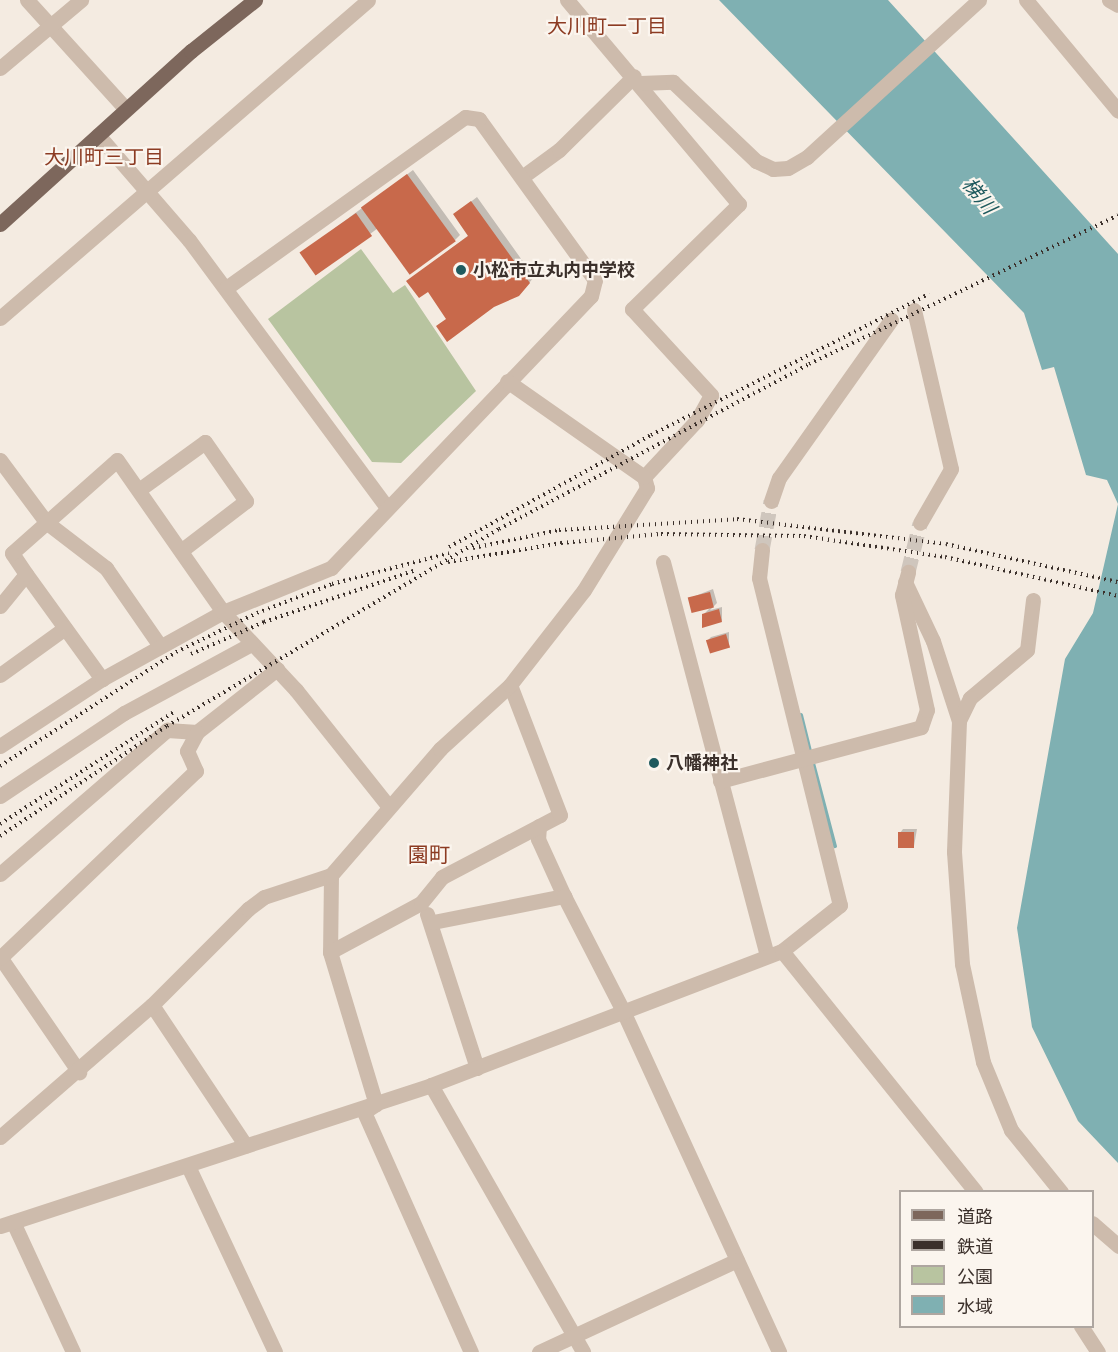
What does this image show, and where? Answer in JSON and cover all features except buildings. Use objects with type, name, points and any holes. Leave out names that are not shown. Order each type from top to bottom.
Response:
[{"type":"main road","points":[[0,224],[126,109],[255,0]]},
{"type":"street","points":[[27,0],[126,109]]},
{"type":"street","points":[[0,68],[81,0]]},
{"type":"street","points":[[0,318],[368,0]]},
{"type":"street","points":[[567,0],[637,80],[739,204],[632,309],[711,395],[697,420],[644,477]]},
{"type":"street","points":[[1026,0],[1118,111]]},
{"type":"street","points":[[1108,0],[1118,4]]},
{"type":"street","points":[[522,177],[559,150],[637,80],[673,82],[751,157],[773,169],[807,158],[976,3]]},
{"type":"street","points":[[0,746],[102,679],[160,646],[224,612],[331,568],[386,506],[591,296],[595,280],[479,119],[465,117],[226,288]]},
{"type":"street","points":[[98,135],[147,190],[226,288],[386,506]]},
{"type":"street","points":[[914,310],[951,469],[920,523]]},
{"type":"street","points":[[771,501],[779,478],[891,320]]},
{"type":"street","points":[[0,1137],[79,1072],[264,897],[331,876],[440,749],[510,685],[584,590],[647,488],[644,477],[507,381]]},
{"type":"street","points":[[140,489],[205,442],[246,501],[182,550]]},
{"type":"street","points":[[0,460],[46,522],[106,568],[160,646]]},
{"type":"street","points":[[102,679],[12,553],[117,460],[140,489],[224,612],[251,644],[278,669],[389,807]]},
{"type":"street","points":[[73,1352],[7,1224],[376,1104],[477,1068],[775,953],[840,905],[759,578],[762,550]]},
{"type":"street","points":[[663,562],[720,781],[775,953],[975,1190]]},
{"type":"street","points":[[0,606],[26,574]]},
{"type":"street","points":[[720,781],[921,727],[927,710],[902,595],[906,577],[933,641],[959,721],[954,852],[962,964],[983,1062],[1011,1130],[1060,1190]]},
{"type":"street","points":[[959,721],[970,698],[1027,650],[1033,600]]},
{"type":"street","points":[[0,675],[65,628]]},
{"type":"street","points":[[0,795],[124,713],[251,644]]},
{"type":"street","points":[[79,1072],[0,958],[196,771],[187,751],[197,732],[278,669]]},
{"type":"street","points":[[330,952],[421,903],[442,878],[560,815],[510,685]]},
{"type":"street","points":[[0,874],[166,730],[197,732]]},
{"type":"street","points":[[539,826],[538,839],[564,896],[623,1011],[779,1352]]},
{"type":"street","points":[[331,876],[330,952],[376,1104]]},
{"type":"street","points":[[433,922],[564,896]]},
{"type":"street","points":[[421,903],[433,922],[477,1068]]},
{"type":"street","points":[[152,1005],[246,1146]]},
{"type":"street","points":[[431,1085],[583,1352]]},
{"type":"street","points":[[376,1104],[364,1112],[471,1352]]},
{"type":"street","points":[[188,1166],[275,1352]]},
{"type":"street","points":[[1094,1225],[1118,1246]]},
{"type":"street","points":[[538,1352],[737,1260]]},
{"type":"street","points":[[1082,1328],[1098,1352]]},
{"type":"green space","points":[[361,249],[393,293],[405,285],[476,391],[401,463],[372,462],[268,319]]},
{"type":"water","name":"梯川","points":[[719,0],[888,0],[1118,254],[1118,504],[1107,480],[1086,475],[1054,367],[1042,370],[1024,313]]},
{"type":"water","points":[[1118,504],[1118,1163],[1078,1121],[1032,1027],[1017,928],[1065,659],[1093,613]]},
{"type":"waterway","points":[[801,715],[810,750]]},
{"type":"waterway","points":[[813,763],[835,846]]},
{"type":"tunnel","points":[[762,550],[771,501]]},
{"type":"tunnel","points":[[908,572],[920,523]]},
{"type":"railway","points":[[0,836],[167,726],[499,529],[809,364],[1118,215]]},
{"type":"railway","points":[[449,547],[651,435],[929,294]]},
{"type":"railway","points":[[473,548],[559,530],[737,519],[946,544],[1118,582]]},
{"type":"railway","points":[[448,562],[561,543],[661,534],[804,536],[945,557],[1118,596]]},
{"type":"railway","points":[[0,766],[176,652],[257,613],[332,584],[449,553]]},
{"type":"railway","points":[[191,654],[264,622],[416,570]]},
{"type":"railway","points":[[0,824],[174,712]]},
{"type":"place","name":"小松市立丸内中学校","points":[[461,270]]},
{"type":"place","name":"八幡神社","points":[[654,763]]},
{"type":"district","name":"大川町一丁目","points":[[607,26]]},
{"type":"district","name":"大川町三丁目","points":[[104,157]]},
{"type":"district","name":"園町","points":[[429,855]]}]
